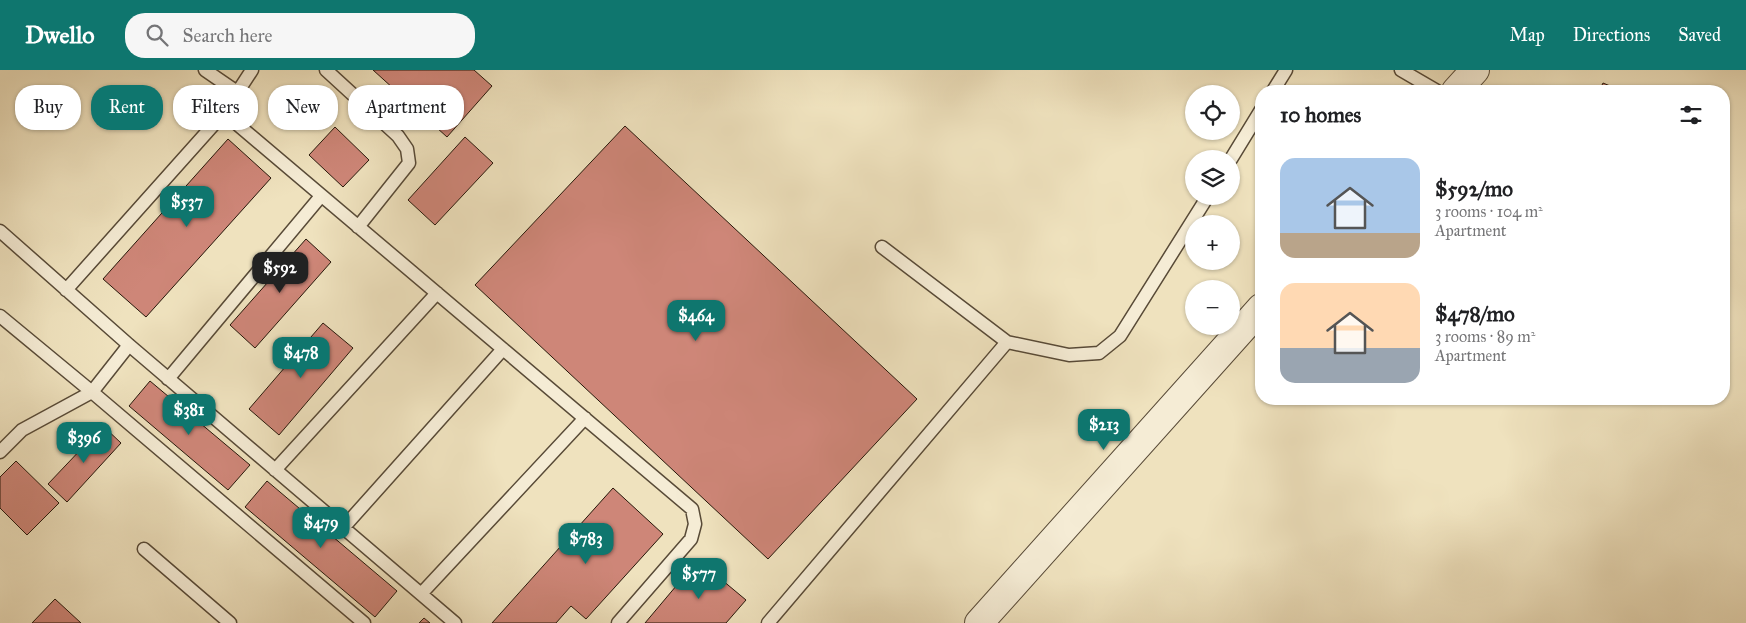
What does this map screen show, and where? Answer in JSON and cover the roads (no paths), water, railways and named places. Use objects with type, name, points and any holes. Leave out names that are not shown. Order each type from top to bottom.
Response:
[{"type":"street","points":[[1461,85],[1475,70]]},
{"type":"street","points":[[979,623],[1255,315]]},
{"type":"lane","points":[[205,70],[227,85]]},
{"type":"lane","points":[[242,85],[252,70]]},
{"type":"lane","points":[[326,70],[398,136],[407,149],[409,163],[358,227]]},
{"type":"lane","points":[[1277,85],[1286,70]]},
{"type":"lane","points":[[1400,70],[1426,85]]},
{"type":"lane","points":[[1237,150],[1255,120]]},
{"type":"lane","points":[[66,290],[210,130]]},
{"type":"lane","points":[[245,130],[692,509],[695,524],[691,539],[618,623]]},
{"type":"lane","points":[[168,379],[321,196]]},
{"type":"lane","points":[[882,246],[1007,342],[1069,355],[1099,353],[1120,336],[1202,205]]},
{"type":"lane","points":[[0,231],[129,346],[455,623]]},
{"type":"lane","points":[[275,470],[438,293]]},
{"type":"lane","points":[[0,316],[364,623]]},
{"type":"lane","points":[[768,623],[1007,342]]},
{"type":"lane","points":[[0,452],[22,430],[92,392],[129,346]]},
{"type":"lane","points":[[343,528],[503,349]]},
{"type":"lane","points":[[420,594],[585,418]]},
{"type":"lane","points":[[144,549],[230,623]]}]
